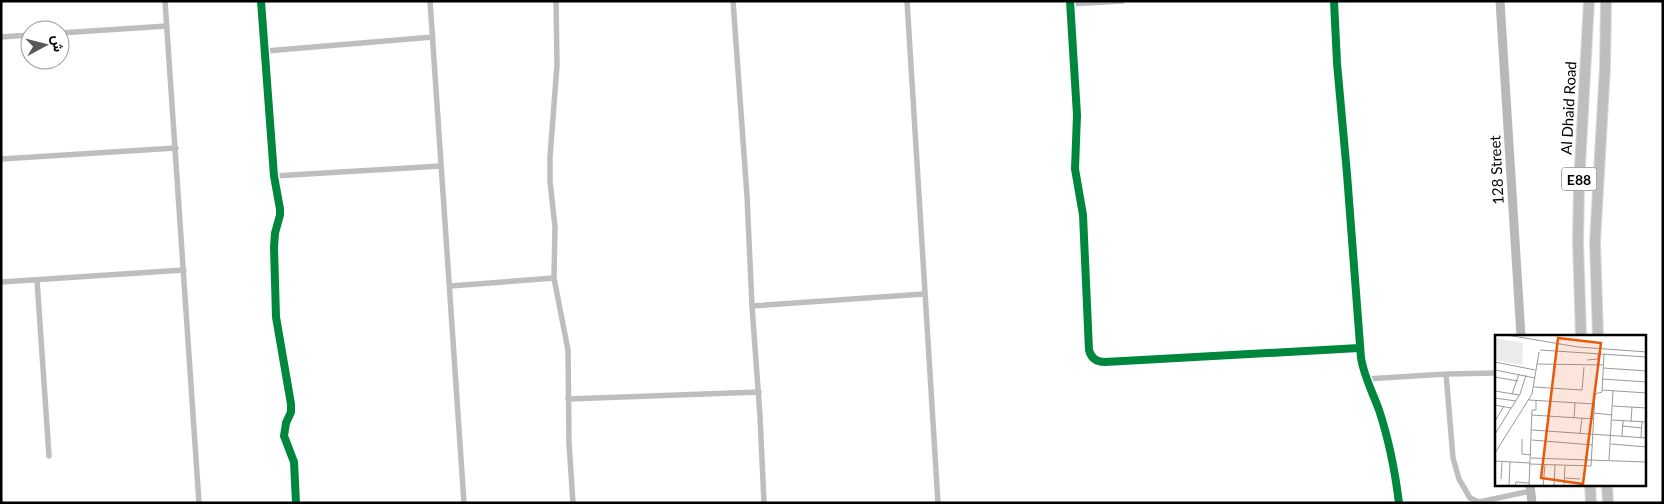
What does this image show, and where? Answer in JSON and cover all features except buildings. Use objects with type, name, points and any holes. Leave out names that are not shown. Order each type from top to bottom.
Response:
[{"type":"highway","points":[[1583,1],[1588,22]]},
{"type":"highway","name":"Al Dhaid Road","points":[[1581,335],[1578,242],[1579,184],[1589,1]]},
{"type":"highway","name":"E88","points":[[1598,335],[1596,242],[1605,67],[1606,1]]},
{"type":"highway","points":[[1605,67],[1610,41],[1612,1]]},
{"type":"highway","points":[[1590,486],[1591,503]]},
{"type":"highway","points":[[1607,486],[1608,503]]},
{"type":"street","points":[[166,1],[199,503]]},
{"type":"street","points":[[261,1],[274,176],[280,215],[275,233],[274,247],[276,317],[291,404],[291,412],[286,423],[284,436],[294,462],[296,503]]},
{"type":"street","points":[[430,1],[464,503]]},
{"type":"street","points":[[556,1],[557,65],[550,167],[555,233],[554,278],[568,350],[569,443],[573,503]]},
{"type":"street","points":[[733,1],[747,196],[764,503]]},
{"type":"street","points":[[907,1],[938,503]]},
{"type":"street","points":[[1122,1],[1070,3],[1077,115],[1075,169],[1083,215],[1089,350],[1093,358],[1096,361],[1105,362],[1360,348]]},
{"type":"street","points":[[1334,1],[1360,348],[1366,380],[1385,431],[1395,474],[1399,503]]},
{"type":"street","name":"128 Street","points":[[1500,1],[1521,335]]},
{"type":"street","points":[[70,32],[167,26]]},
{"type":"street","points":[[1,36],[20,35]]},
{"type":"street","points":[[266,51],[432,38]]},
{"type":"street","points":[[1,160],[176,148]]},
{"type":"street","points":[[274,176],[442,166]]},
{"type":"street","points":[[1,282],[184,270]]},
{"type":"street","points":[[450,286],[554,278]]},
{"type":"street","points":[[37,280],[49,456]]},
{"type":"street","points":[[752,306],[924,294]]},
{"type":"street","points":[[1366,380],[1446,374],[1495,374]]},
{"type":"street","points":[[1446,374],[1453,458],[1459,479],[1470,498],[1479,502],[1531,488],[1532,503]]},
{"type":"street","points":[[568,400],[759,392]]},
{"type":"cycle path","points":[[261,1],[274,176],[280,209],[274,247],[276,317],[291,404],[291,412],[286,423],[284,436],[294,462],[296,503]]},
{"type":"cycle path","points":[[1070,1],[1077,115],[1075,169],[1083,215],[1089,350],[1091,355],[1097,360],[1105,362],[1359,348]]},
{"type":"cycle path","points":[[1334,1],[1337,63],[1361,358],[1364,372],[1386,433],[1394,467],[1399,503]]}]
